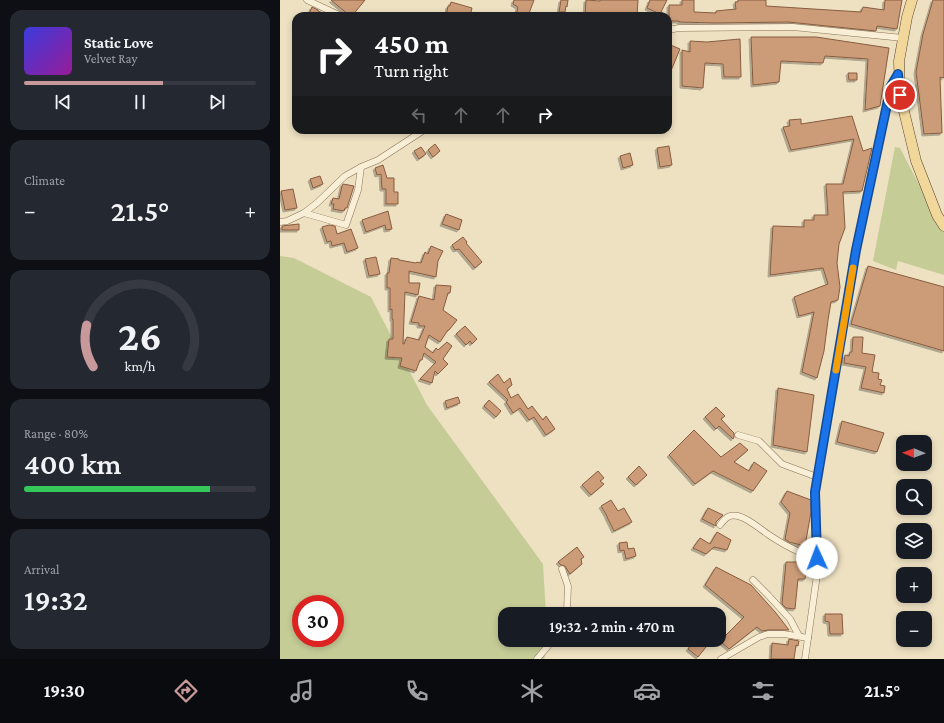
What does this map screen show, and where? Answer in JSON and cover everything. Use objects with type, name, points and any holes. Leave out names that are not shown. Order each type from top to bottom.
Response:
[{"type":"main road","points":[[912,0],[907,17],[899,61],[898,74],[900,95],[916,161],[937,215],[944,226]]},
{"type":"street","points":[[307,0],[332,12]]},
{"type":"street","points":[[672,29],[793,27],[903,38]]},
{"type":"street","points":[[805,659],[817,575],[815,492],[817,477],[856,250],[891,86],[898,74]]},
{"type":"street","points":[[280,222],[304,213],[317,203],[345,176],[378,160],[418,134]]},
{"type":"street","points":[[304,213],[346,225],[358,190],[361,167]]},
{"type":"street","points":[[738,435],[759,441],[782,464],[817,477]]},
{"type":"street","points":[[720,524],[729,516],[737,516],[798,552],[817,558]]},
{"type":"street","points":[[562,569],[568,586],[567,607]]},
{"type":"street","points":[[753,580],[790,619],[799,636]]},
{"type":"street","points":[[721,659],[759,637],[768,634],[784,634],[808,638]]},
{"type":"street","points":[[537,659],[547,647]]},
{"type":"green space","points":[[895,147],[900,148],[944,233],[944,275],[898,261],[896,270],[873,261]]},
{"type":"green space","points":[[280,256],[294,258],[371,297],[427,405],[543,564],[546,607],[498,607],[498,647],[548,647],[544,659],[280,659]]},
{"type":"building","points":[[331,0],[365,0],[355,12],[345,12]]},
{"type":"building","points":[[514,0],[534,0],[530,12],[517,12],[518,7],[513,4]]},
{"type":"building","points":[[561,0],[568,0],[565,12],[559,12]]},
{"type":"building","points":[[586,0],[638,0],[637,12],[585,12]]},
{"type":"building","points":[[650,0],[667,0],[661,12],[656,12],[647,8]]},
{"type":"building","points":[[682,0],[694,0],[694,12],[716,13],[716,11],[736,9],[735,2],[738,2],[738,0],[766,0],[766,6],[861,12],[863,7],[884,10],[885,0],[902,0],[897,29],[877,26],[876,31],[788,22],[715,23],[672,21],[672,12],[669,12],[669,5],[682,5]]},
{"type":"building","points":[[933,0],[944,0],[944,78],[940,77],[942,133],[924,134],[916,72],[923,34]]},
{"type":"building","points":[[451,2],[472,8],[471,12],[447,12],[448,6],[450,6]]},
{"type":"building","points":[[312,7],[320,12],[310,12]]},
{"type":"building","points":[[751,37],[816,37],[889,48],[880,106],[865,110],[868,59],[825,56],[823,63],[781,61],[779,82],[753,85]]},
{"type":"building","points":[[740,39],[741,77],[724,77],[723,64],[705,63],[703,88],[682,86],[682,50],[690,52],[690,41],[707,42]]},
{"type":"building","points":[[672,46],[680,49],[672,68]]},
{"type":"building","points":[[848,73],[857,73],[857,80],[849,80]]},
{"type":"building","points":[[852,116],[863,151],[872,148],[862,191],[843,192],[845,228],[839,244],[837,263],[840,287],[838,300],[831,302],[824,351],[817,378],[802,372],[814,312],[799,316],[794,297],[828,284],[823,268],[770,275],[773,226],[804,227],[804,220],[814,220],[814,215],[828,215],[826,184],[843,184],[854,139],[791,150],[783,127],[790,126],[789,120],[801,119],[801,124]]},
{"type":"building","points":[[435,144],[440,151],[433,157],[428,150]]},
{"type":"building","points":[[669,146],[672,165],[660,167],[657,148]]},
{"type":"building","points":[[421,147],[426,154],[419,159],[414,151]]},
{"type":"building","points":[[630,153],[633,165],[623,168],[620,156]]},
{"type":"building","points":[[383,165],[387,178],[394,178],[394,192],[398,192],[398,204],[386,204],[386,189],[382,189],[381,174],[377,175],[375,168]]},
{"type":"building","points":[[320,176],[323,184],[313,188],[310,179]]},
{"type":"building","points":[[343,184],[354,186],[347,208],[345,208],[344,211],[333,209],[334,204],[331,204],[333,198],[339,199]]},
{"type":"building","points":[[293,189],[297,208],[285,210],[281,191]]},
{"type":"building","points":[[388,211],[392,229],[386,230],[385,225],[366,232],[362,220]]},
{"type":"building","points":[[446,214],[462,220],[459,230],[442,224]]},
{"type":"building","points":[[299,224],[299,230],[282,230],[282,226]]},
{"type":"building","points":[[329,225],[335,226],[337,234],[351,229],[358,248],[347,252],[344,243],[332,246],[331,241],[327,242],[322,227]]},
{"type":"building","points":[[463,237],[467,242],[466,243],[482,262],[475,268],[459,249],[455,250],[452,245]]},
{"type":"building","points":[[431,246],[443,251],[438,261],[436,277],[409,271],[409,283],[420,283],[418,295],[405,292],[403,344],[407,337],[419,340],[425,326],[419,326],[419,323],[411,322],[419,296],[434,300],[436,285],[451,286],[450,293],[448,293],[443,310],[457,320],[440,342],[429,335],[425,347],[433,353],[436,348],[438,350],[447,342],[452,346],[443,359],[448,364],[438,374],[435,371],[432,383],[420,379],[436,362],[424,353],[416,371],[400,366],[402,358],[387,357],[389,339],[393,339],[392,309],[390,310],[390,288],[387,288],[387,273],[389,273],[391,258],[421,263],[425,252],[428,254]]},
{"type":"building","points":[[376,257],[380,274],[369,276],[365,259]]},
{"type":"building","points":[[868,266],[944,287],[944,351],[851,324]]},
{"type":"building","points":[[465,326],[477,339],[472,344],[470,341],[466,345],[456,334]]},
{"type":"building","points":[[853,337],[863,337],[862,353],[875,355],[872,372],[879,373],[878,379],[882,380],[880,385],[885,386],[884,393],[861,388],[866,367],[844,363],[845,355],[849,356],[850,352],[852,352]]},
{"type":"building","points":[[498,374],[504,383],[510,378],[512,385],[507,389],[511,398],[518,394],[528,409],[532,406],[543,420],[546,416],[555,429],[546,435],[534,417],[529,420],[520,408],[513,413],[506,402],[508,400],[489,382]]},
{"type":"building","points":[[778,388],[814,395],[807,452],[773,445]]},
{"type":"building","points":[[458,397],[460,403],[447,408],[445,401]]},
{"type":"building","points":[[489,400],[501,411],[496,417],[484,406]]},
{"type":"building","points":[[716,407],[725,416],[721,419],[734,433],[733,439],[719,426],[716,429],[705,417]]},
{"type":"building","points":[[842,421],[884,433],[877,452],[837,442]]},
{"type":"building","points":[[694,430],[721,457],[740,443],[748,450],[734,462],[749,471],[754,462],[767,471],[753,491],[713,471],[695,484],[669,455]]},
{"type":"building","points":[[639,466],[647,475],[636,485],[628,477]]},
{"type":"building","points":[[598,471],[604,478],[600,481],[604,484],[591,495],[582,485]]},
{"type":"building","points":[[787,491],[811,500],[811,512],[805,546],[789,542],[785,539],[790,513],[781,502]]},
{"type":"building","points":[[611,500],[618,511],[624,508],[632,522],[614,531],[601,506]]},
{"type":"building","points":[[708,508],[723,515],[716,522],[716,526],[702,519]]},
{"type":"building","points":[[717,532],[731,540],[727,550],[714,547],[706,554],[693,548],[700,538],[710,544]]},
{"type":"building","points":[[627,542],[628,549],[634,548],[636,556],[626,559],[624,550],[620,551],[619,543]]},
{"type":"building","points":[[577,547],[584,557],[581,559],[582,564],[570,574],[565,566],[558,562]]},
{"type":"building","points":[[786,562],[803,562],[807,564],[805,579],[798,579],[795,609],[786,608],[782,604]]},
{"type":"building","points":[[716,567],[751,585],[789,630],[762,631],[757,627],[729,649],[726,646],[726,635],[744,617],[705,585]]},
{"type":"building","points":[[825,614],[842,614],[843,634],[830,634],[829,622],[825,621]]},
{"type":"building","points":[[789,639],[799,641],[798,646],[796,645],[794,659],[771,659],[772,643],[788,645]]},
{"type":"building","points":[[690,647],[706,647],[698,657],[688,649]]},
{"type":"slow traffic","points":[[836,370],[853,268]]},
{"type":"route","points":[[817,558],[815,492],[856,250],[891,86],[898,74],[900,95]]}]
